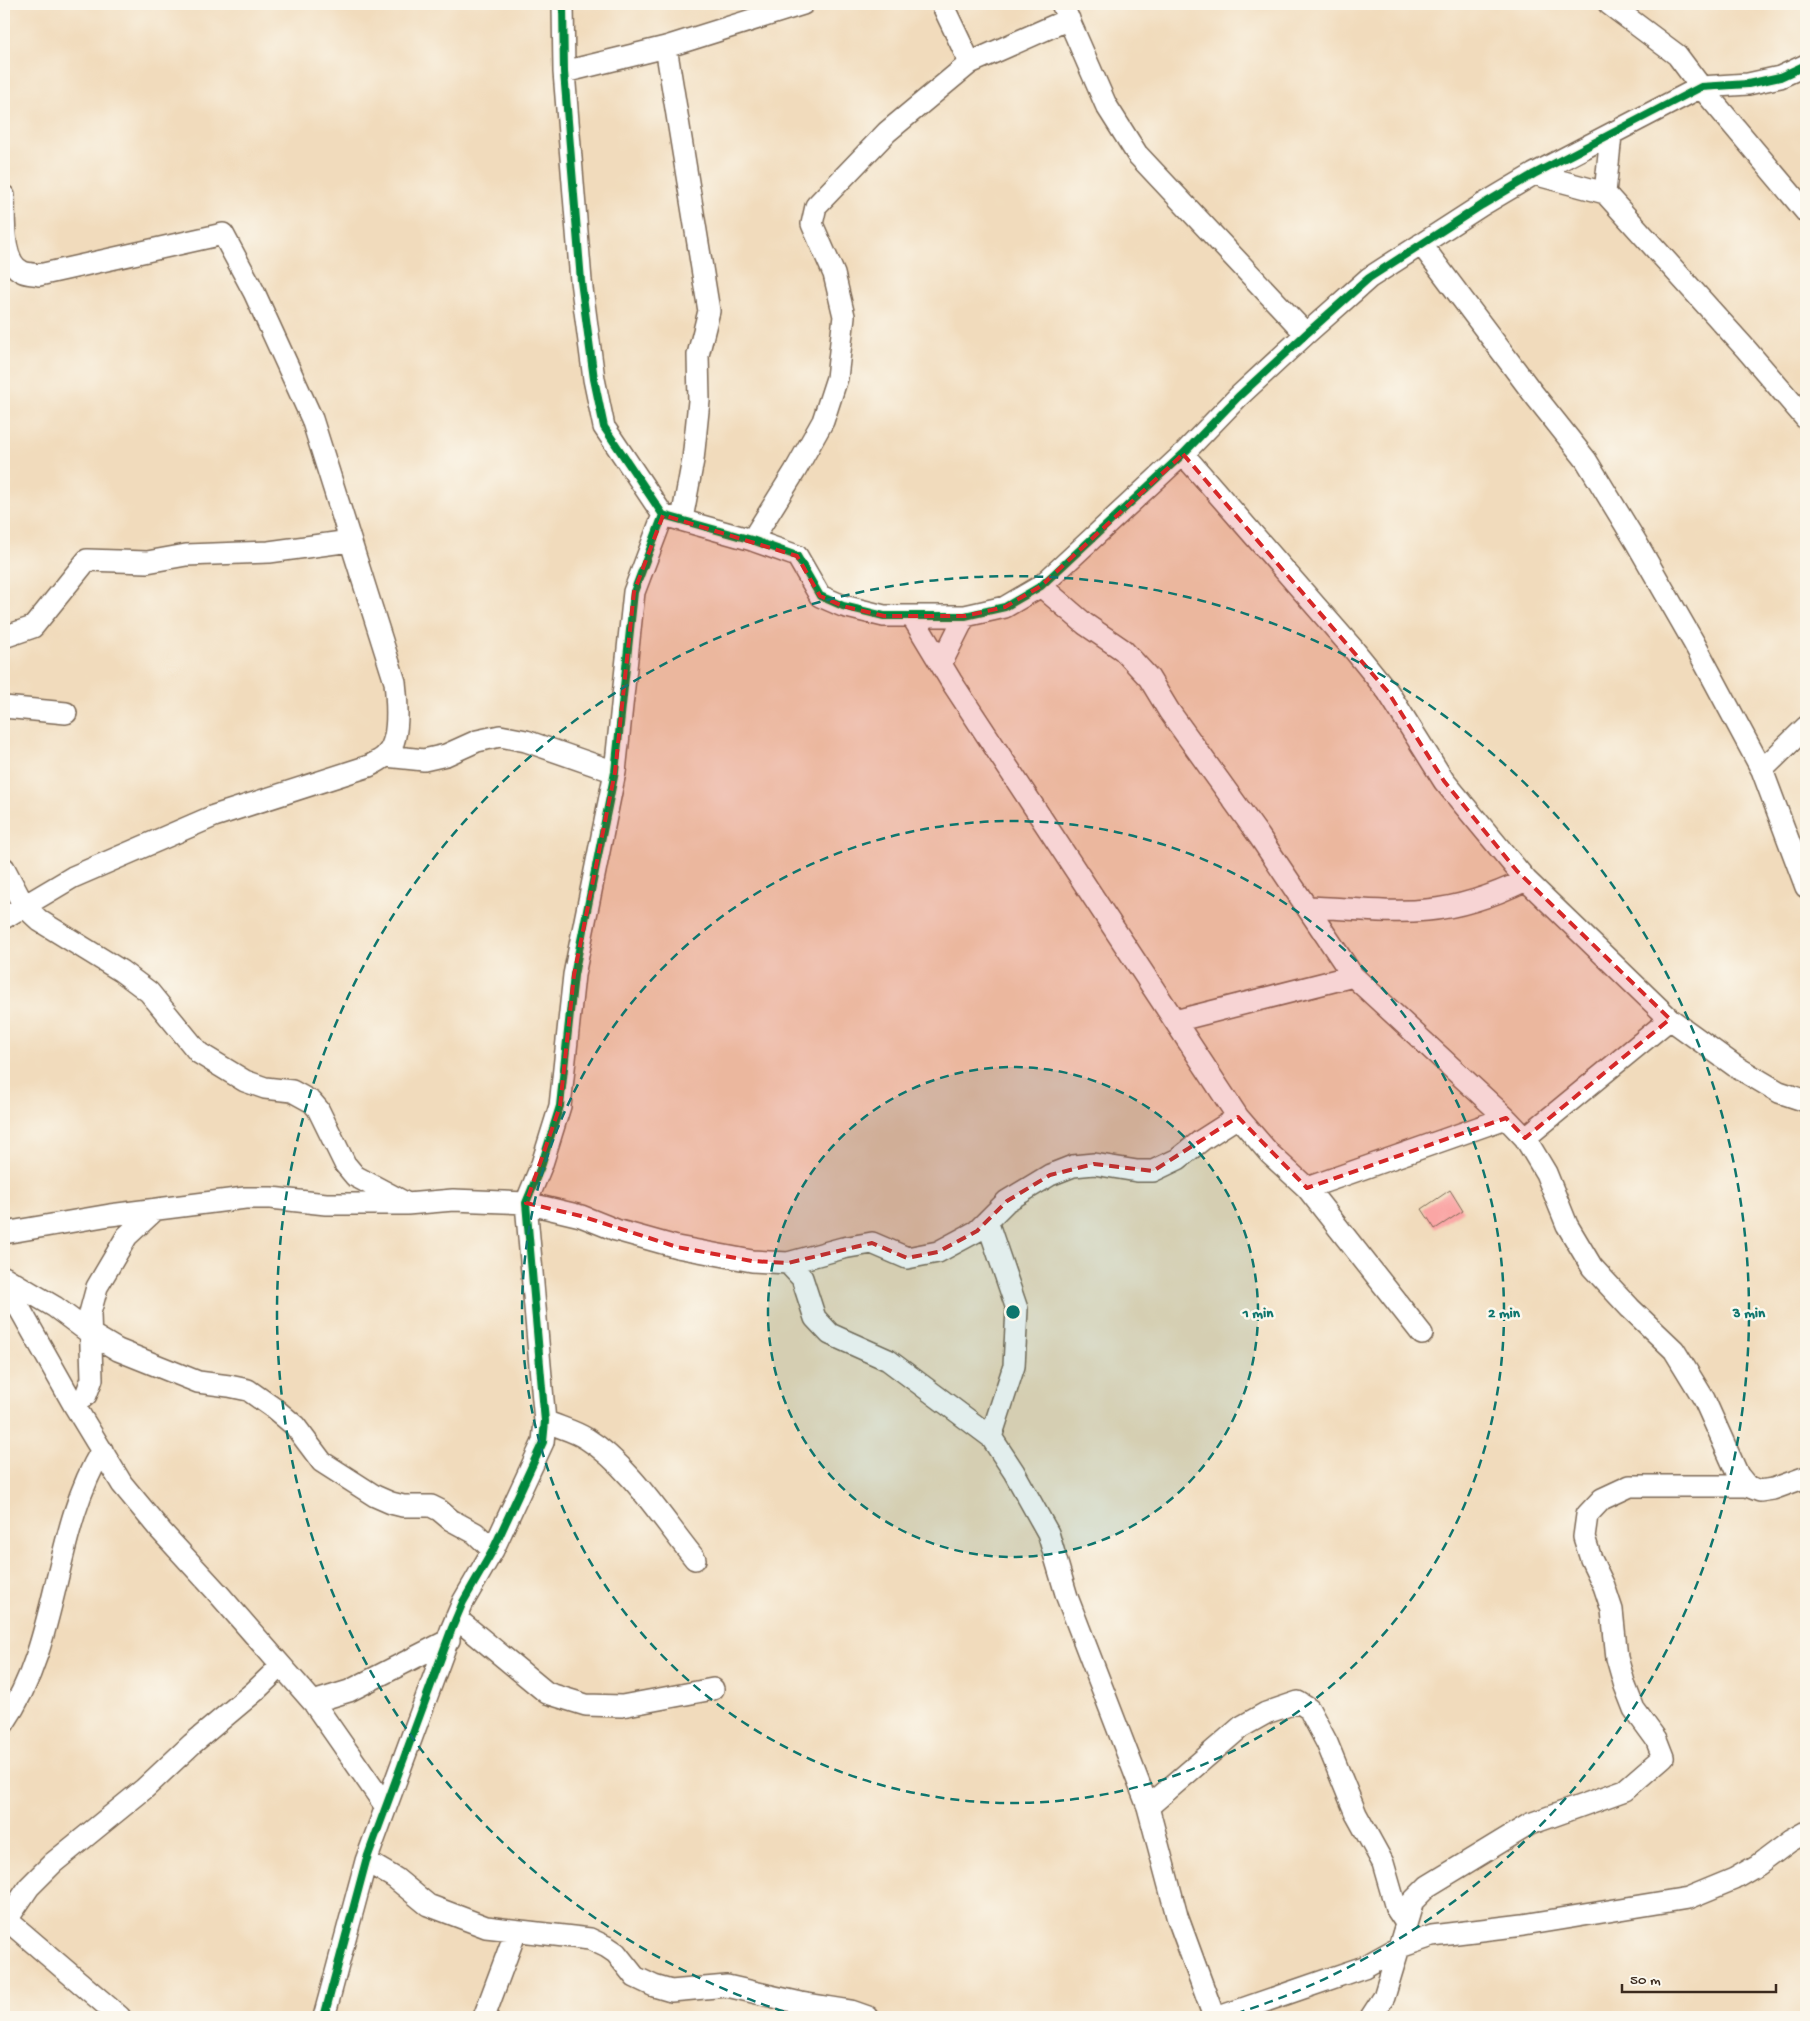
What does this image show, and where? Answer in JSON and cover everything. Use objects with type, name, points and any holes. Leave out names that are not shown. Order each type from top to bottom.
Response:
[{"type":"street","points":[[563,4],[564,72],[581,281],[594,379],[604,427],[672,517],[752,540],[797,556],[802,562],[816,592],[826,599],[884,616],[913,618],[965,616],[1005,607],[1041,586],[1183,454],[1238,398],[1306,334],[1369,278],[1534,174],[1701,87],[1748,84],[1780,77],[1806,65]]},
{"type":"street","points":[[564,72],[666,47],[769,10],[803,4]]},
{"type":"street","points":[[942,4],[970,63]]},
{"type":"street","points":[[1609,4],[1677,55],[1701,87],[1806,212]]},
{"type":"street","points":[[752,540],[795,471],[823,421],[837,378],[844,316],[834,274],[812,224],[816,206],[887,132],[970,63],[1066,11],[1106,105],[1137,154],[1306,334]]},
{"type":"street","points":[[324,2017],[366,1861],[456,1618],[493,1550],[543,1442],[545,1421],[526,1203],[542,1164],[560,1106],[574,975],[615,772],[634,592],[672,517],[693,460],[699,401],[698,356],[709,311],[666,47]]},
{"type":"street","points":[[1605,193],[1611,135]]},
{"type":"street","points":[[1534,174],[1605,193],[1745,348],[1806,419]]},
{"type":"street","points":[[4,196],[6,244],[10,260],[22,272],[39,275],[223,234],[254,292],[312,418],[395,682],[398,715],[392,746],[386,756],[369,766],[205,819],[74,877],[4,918]]},
{"type":"street","points":[[1421,244],[1532,392],[1586,460],[1694,643],[1762,770],[1805,876]]},
{"type":"street","points":[[1183,454],[1342,635],[1388,692],[1444,781],[1526,880],[1670,1019],[1735,1066],[1779,1092],[1806,1101]]},
{"type":"street","points":[[4,636],[33,627],[87,560],[147,562],[186,555],[269,552],[350,541]]},
{"type":"street","points":[[1041,586],[1085,624],[1123,650],[1148,678],[1169,711],[1259,836],[1353,976],[1506,1118],[1525,1138],[1546,1173],[1567,1225],[1592,1267],[1630,1308],[1674,1350],[1704,1399],[1738,1475],[1747,1486]]},
{"type":"street","points":[[941,664],[965,616]]},
{"type":"street","points":[[913,618],[1069,862],[1238,1117],[1270,1154],[1307,1188],[1422,1334]]},
{"type":"street","points":[[4,706],[66,713]]},
{"type":"street","points":[[1762,770],[1806,727]]},
{"type":"street","points":[[386,756],[424,760],[446,755],[477,741],[500,736],[526,741],[615,772]]},
{"type":"street","points":[[4,868],[24,906],[40,921],[121,971],[149,992],[199,1053],[245,1081],[265,1088],[292,1092],[312,1102],[318,1109],[345,1164],[355,1176],[406,1204]]},
{"type":"street","points":[[1307,907],[1426,910],[1466,904],[1500,893],[1526,880]]},
{"type":"street","points":[[1175,1021],[1353,976]]},
{"type":"street","points":[[1525,1138],[1670,1019]]},
{"type":"street","points":[[4,1233],[245,1198],[271,1198],[326,1204],[406,1204],[453,1200],[526,1203],[581,1216],[616,1230],[677,1248],[752,1261],[788,1263],[843,1248],[872,1243],[907,1258],[938,1252],[977,1231],[1007,1201],[1050,1174],[1073,1166],[1094,1164],[1137,1171],[1154,1171],[1178,1159],[1202,1140],[1238,1117]]},
{"type":"street","points":[[1307,1188],[1506,1118]]},
{"type":"street","points":[[74,1405],[86,1395],[92,1379],[90,1313],[97,1287],[127,1236],[156,1210]]},
{"type":"street","points":[[987,1221],[1017,1309],[1014,1366],[991,1437]]},
{"type":"street","points":[[788,1263],[802,1278],[815,1318],[830,1334],[888,1360],[991,1437],[1014,1472],[1048,1533],[1067,1596],[1148,1807],[1177,1916],[1214,2017]]},
{"type":"street","points":[[4,1279],[55,1306],[90,1334],[118,1350],[198,1382],[248,1390],[295,1426],[322,1462],[375,1496],[391,1503],[404,1506],[431,1506],[439,1510],[450,1520],[476,1533],[493,1550]]},
{"type":"street","points":[[4,1279],[74,1405],[122,1484],[160,1532],[313,1702],[386,1806]]},
{"type":"street","points":[[545,1421],[587,1439],[612,1459],[631,1479],[695,1559]]},
{"type":"street","points":[[4,1723],[34,1662],[77,1506],[90,1469],[102,1450]]},
{"type":"street","points":[[1371,2017],[1384,1997],[1413,1901],[1428,1886],[1530,1824],[1626,1790],[1663,1757],[1656,1739],[1634,1709],[1625,1686],[1617,1658],[1612,1610],[1584,1537],[1587,1515],[1602,1499],[1630,1486],[1747,1486],[1760,1491],[1773,1489],[1806,1477]]},
{"type":"street","points":[[456,1618],[547,1693],[586,1705],[622,1706],[713,1689]]},
{"type":"street","points":[[313,1702],[349,1691],[449,1640]]},
{"type":"street","points":[[120,2017],[5,1922],[29,1887],[53,1863],[144,1788],[281,1666]]},
{"type":"street","points":[[1148,1807],[1241,1727],[1266,1713],[1298,1702],[1309,1709],[1327,1743],[1356,1814],[1383,1863],[1396,1908],[1406,1922]]},
{"type":"street","points":[[1219,2017],[1364,1967],[1400,1947],[1432,1936],[1523,1925],[1688,1898],[1734,1879],[1806,1832]]},
{"type":"street","points":[[366,1861],[395,1878],[428,1905],[486,1927],[590,1939],[616,1954],[635,1976],[654,1986],[671,1991],[727,1986],[868,2017]]},
{"type":"street","points":[[484,2017],[516,1931]]},
{"type":"highlighted area","points":[[1183,454],[1388,692],[1444,781],[1517,871],[1670,1019],[1525,1138],[1506,1118],[1307,1188],[1238,1117],[1153,1171],[1094,1164],[1050,1175],[1007,1201],[977,1231],[938,1252],[907,1258],[872,1243],[788,1263],[752,1261],[677,1247],[581,1216],[526,1203],[560,1106],[574,975],[615,772],[634,592],[663,515],[797,556],[820,596],[843,606],[884,616],[965,616],[1005,607],[1041,586]]},
{"type":"building","points":[[1450,1190],[1463,1211],[1435,1229],[1422,1209]]},
{"type":"cycle path","points":[[563,4],[564,72],[581,281],[594,379],[604,427],[663,515],[752,540],[797,556],[820,596],[843,606],[884,616],[965,616],[1005,607],[1041,586],[1183,454],[1238,397],[1369,278],[1482,205],[1534,174],[1701,87],[1748,84],[1780,77],[1806,65]]},
{"type":"cycle path","points":[[324,2017],[366,1861],[452,1628],[463,1602],[493,1550],[543,1442],[545,1421],[526,1203],[542,1164],[560,1106],[574,975],[615,772],[634,592],[663,515]]}]
